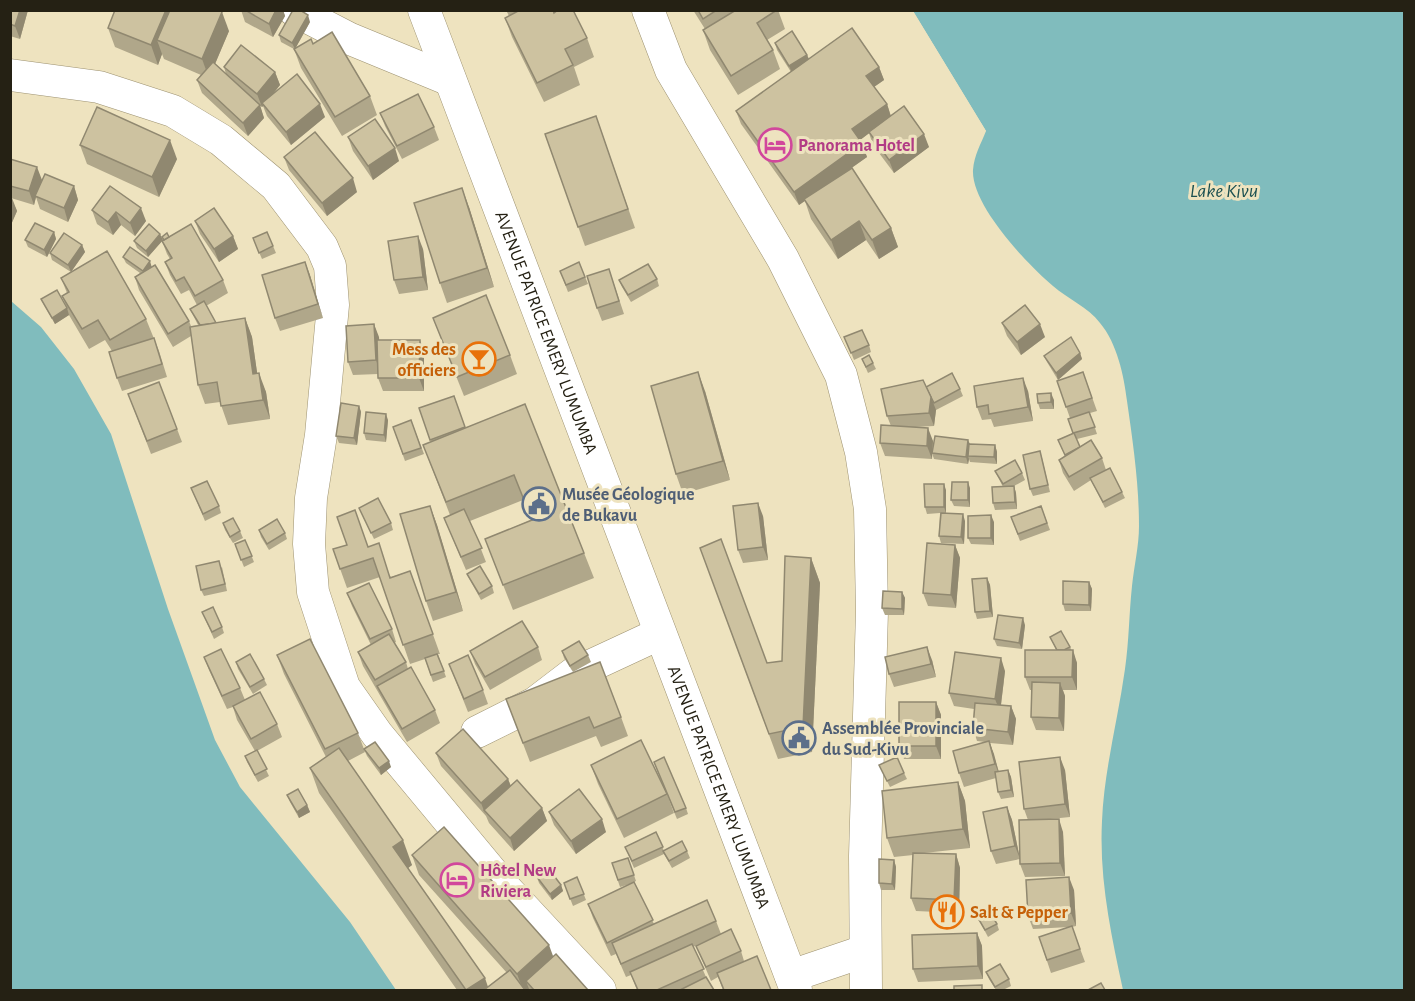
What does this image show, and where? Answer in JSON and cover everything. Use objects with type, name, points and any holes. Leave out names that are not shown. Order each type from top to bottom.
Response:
[{"type":"street","points":[[294,10],[348,39],[450,80]]},
{"type":"street","name":"AVENUE PATRICE EMERY LUMUMBA","points":[[424,10],[793,983]]},
{"type":"street","points":[[648,10],[671,70],[783,259],[841,375],[861,452],[870,509],[872,611],[866,990]]},
{"type":"street","points":[[10,75],[99,87],[173,111],[221,140],[276,186],[322,247],[330,266],[333,305],[321,435],[310,498],[309,543],[313,592],[344,687],[377,734],[505,888],[600,990]]},
{"type":"street","points":[[477,732],[535,703],[573,674],[659,634]]},
{"type":"street","points":[[793,983],[865,951]]},
{"type":"water","name":"Lake Kivu","points":[[913,11],[1404,11],[1404,990],[1123,990],[1107,906],[1102,864],[1102,821],[1105,783],[1125,669],[1139,534],[1137,479],[1124,381],[1111,340],[1100,323],[1090,312],[1053,286],[1029,264],[1002,233],[981,200],[973,170],[976,154],[986,131]]},
{"type":"water","points":[[11,301],[41,327],[74,369],[111,434],[168,609],[215,740],[240,787],[350,922],[396,990],[11,990]]},
{"type":"pier","points":[[910,10],[913,11],[986,131],[982,133]]},
{"type":"building","points":[[10,10],[20,10],[15,26],[10,24]]},
{"type":"building","points":[[115,10],[166,10],[151,45],[108,28]]},
{"type":"building","points":[[170,10],[220,10],[222,12],[202,59],[157,40]]},
{"type":"building","points":[[245,10],[276,10],[269,24]]},
{"type":"building","points":[[293,10],[300,10],[308,15],[292,43],[279,35]]},
{"type":"building","points":[[520,10],[553,10],[554,13],[558,10],[573,10],[587,38],[565,49],[573,65],[537,83],[505,18]]},
{"type":"building","points":[[698,10],[717,10],[703,19]]},
{"type":"building","points":[[736,10],[777,10],[757,23],[773,50],[731,76],[703,30]]},
{"type":"building","points":[[852,28],[879,67],[866,76],[887,104],[852,129],[862,143],[794,192],[736,111]]},
{"type":"building","points":[[792,31],[807,55],[789,66],[775,43]]},
{"type":"building","points":[[332,32],[370,96],[335,117],[294,49],[311,39],[313,44]]},
{"type":"building","points":[[241,45],[275,72],[257,94],[224,67]]},
{"type":"building","points":[[213,62],[260,105],[243,123],[197,80]]},
{"type":"building","points":[[297,74],[320,104],[286,132],[262,103]]},
{"type":"building","points":[[418,94],[434,127],[397,146],[380,113]]},
{"type":"building","points":[[904,106],[924,134],[889,160],[869,132]]},
{"type":"building","points":[[97,107],[170,140],[152,177],[80,145]]},
{"type":"building","points":[[596,116],[628,209],[578,227],[545,134]]},
{"type":"building","points":[[375,119],[395,148],[368,166],[348,137]]},
{"type":"building","points":[[315,132],[353,178],[322,203],[284,157]]},
{"type":"building","points":[[10,159],[37,167],[29,191],[10,186]]},
{"type":"building","points":[[852,168],[891,228],[872,240],[859,221],[831,240],[804,199]]},
{"type":"building","points":[[45,174],[74,186],[64,208],[35,196]]},
{"type":"building","points":[[110,186],[141,208],[130,223],[116,212],[108,222],[92,210]]},
{"type":"building","points":[[462,188],[487,268],[440,283],[414,203]]},
{"type":"building","points":[[214,208],[233,236],[214,249],[195,221]]},
{"type":"building","points":[[35,223],[54,232],[44,250],[25,240]]},
{"type":"building","points":[[149,224],[160,234],[146,251],[134,241]]},
{"type":"building","points":[[191,224],[223,280],[195,296],[184,277],[176,281],[165,262],[172,258],[162,241]]},
{"type":"building","points":[[267,232],[273,246],[259,253],[253,238]]},
{"type":"building","points":[[64,233],[82,245],[68,265],[50,253]]},
{"type":"building","points":[[167,233],[169,237],[164,240],[162,237]]},
{"type":"building","points":[[418,236],[423,277],[394,280],[388,241]]},
{"type":"building","points":[[130,247],[150,261],[143,271],[123,257]]},
{"type":"building","points":[[107,251],[146,319],[110,340],[98,320],[82,329],[62,296],[69,292],[61,278]]},
{"type":"building","points":[[305,262],[318,304],[275,318],[262,275]]},
{"type":"building","points":[[579,262],[585,277],[566,285],[560,271]]},
{"type":"building","points":[[648,264],[657,279],[628,295],[619,280]]},
{"type":"building","points":[[155,265],[189,321],[168,334],[135,277]]},
{"type":"building","points":[[609,269],[619,301],[597,308],[587,276]]},
{"type":"building","points":[[57,290],[67,308],[52,318],[41,299]]},
{"type":"building","points":[[486,295],[510,355],[457,377],[433,318]]},
{"type":"building","points":[[204,301],[216,323],[200,325],[190,309]]},
{"type":"building","points":[[1025,305],[1040,324],[1017,342],[1002,323]]},
{"type":"building","points":[[245,318],[253,374],[259,373],[263,400],[221,406],[217,382],[198,385],[190,327]]},
{"type":"building","points":[[374,324],[376,360],[348,362],[346,326]]},
{"type":"building","points":[[862,330],[869,345],[851,353],[844,337]]},
{"type":"building","points":[[1071,337],[1080,353],[1056,373],[1044,356]]},
{"type":"building","points":[[154,338],[162,364],[117,378],[109,352]]},
{"type":"building","points":[[377,340],[420,340],[419,378],[378,378]]},
{"type":"building","points":[[869,355],[873,363],[866,367],[862,359]]},
{"type":"building","points":[[698,372],[723,461],[676,474],[651,386]]},
{"type":"building","points":[[1083,372],[1092,398],[1066,407],[1057,381]]},
{"type":"building","points":[[952,373],[960,389],[934,403],[926,387]]},
{"type":"building","points":[[1023,378],[1028,407],[989,414],[988,405],[977,407],[974,386]]},
{"type":"building","points":[[923,380],[931,397],[929,413],[887,416],[881,389]]},
{"type":"building","points":[[159,382],[177,429],[147,441],[128,394]]},
{"type":"building","points":[[1051,393],[1051,402],[1038,403],[1037,394]]},
{"type":"building","points":[[454,396],[465,427],[430,440],[419,408]]},
{"type":"building","points":[[341,403],[359,406],[354,438],[336,436]]},
{"type":"building","points":[[525,404],[584,553],[503,585],[485,539],[532,520],[514,475],[446,502],[423,445]]},
{"type":"building","points":[[366,412],[386,414],[384,435],[364,433]]},
{"type":"building","points":[[1089,412],[1095,427],[1073,433],[1068,419]]},
{"type":"building","points":[[411,420],[421,448],[403,454],[393,427]]},
{"type":"building","points":[[881,425],[928,428],[927,446],[880,443]]},
{"type":"building","points":[[1074,433],[1080,447],[1065,455],[1058,440]]},
{"type":"building","points":[[935,436],[968,440],[966,457],[932,453]]},
{"type":"building","points":[[1091,440],[1102,458],[1069,477],[1059,460]]},
{"type":"building","points":[[969,444],[995,445],[994,457],[968,456]]},
{"type":"building","points":[[1040,451],[1048,485],[1030,489],[1023,455]]},
{"type":"building","points":[[1015,460],[1022,473],[1003,484],[995,471]]},
{"type":"building","points":[[1110,468],[1122,492],[1103,502],[1090,478]]},
{"type":"building","points":[[207,481],[219,506],[203,514],[191,488]]},
{"type":"building","points":[[952,482],[968,482],[968,500],[951,500]]},
{"type":"building","points":[[924,484],[944,484],[944,507],[925,507]]},
{"type":"building","points":[[1014,486],[1015,502],[993,503],[992,487]]},
{"type":"building","points":[[378,498],[391,523],[371,533],[359,508]]},
{"type":"building","points":[[758,503],[763,547],[738,550],[733,506]]},
{"type":"building","points":[[430,506],[456,592],[426,601],[400,514]]},
{"type":"building","points":[[1041,506],[1047,523],[1018,534],[1011,517]]},
{"type":"building","points":[[464,509],[482,548],[461,557],[444,518]]},
{"type":"building","points":[[355,510],[368,547],[379,543],[390,578],[410,571],[433,634],[403,645],[373,558],[340,569],[333,549],[347,545],[337,517]]},
{"type":"building","points":[[941,513],[963,514],[961,537],[939,536]]},
{"type":"building","points":[[991,515],[991,538],[968,538],[968,516]]},
{"type":"building","points":[[233,518],[240,531],[230,537],[223,523]]},
{"type":"building","points":[[277,519],[285,533],[267,544],[259,530]]},
{"type":"building","points":[[721,539],[767,663],[782,661],[785,556],[811,558],[803,727],[769,734],[700,548]]},
{"type":"building","points":[[245,540],[252,556],[241,560],[235,544]]},
{"type":"building","points":[[927,543],[955,545],[951,595],[923,593]]},
{"type":"building","points":[[219,561],[225,584],[201,590],[196,566]]},
{"type":"building","points":[[480,566],[492,586],[479,594],[467,574]]},
{"type":"building","points":[[987,578],[990,611],[975,612],[972,579]]},
{"type":"building","points":[[1063,581],[1089,582],[1089,605],[1063,604]]},
{"type":"building","points":[[369,583],[392,629],[370,639],[347,593]]},
{"type":"building","points":[[883,591],[902,592],[902,609],[882,608]]},
{"type":"building","points":[[213,607],[222,627],[212,632],[202,612]]},
{"type":"building","points":[[998,615],[1023,618],[1019,643],[994,639]]},
{"type":"building","points":[[522,621],[538,647],[485,677],[470,651]]},
{"type":"building","points":[[1061,631],[1070,647],[1057,650],[1050,637]]},
{"type":"building","points":[[389,634],[406,662],[375,680],[358,652]]},
{"type":"building","points":[[310,639],[358,733],[325,749],[277,655]]},
{"type":"building","points":[[579,641],[588,655],[570,666],[562,651]]},
{"type":"building","points":[[927,647],[931,664],[889,674],[885,657]]},
{"type":"building","points":[[221,649],[240,688],[222,696],[204,657]]},
{"type":"building","points":[[1025,650],[1073,650],[1072,677],[1025,677]]},
{"type":"building","points":[[955,652],[1001,658],[995,699],[949,693]]},
{"type":"building","points":[[250,654],[264,679],[250,687],[236,662]]},
{"type":"building","points":[[437,654],[444,671],[431,675],[425,658]]},
{"type":"building","points":[[468,655],[483,690],[464,699],[449,664]]},
{"type":"building","points":[[600,662],[621,717],[594,728],[589,717],[523,743],[506,699]]},
{"type":"building","points":[[411,667],[435,710],[402,729],[377,686]]},
{"type":"building","points":[[1032,682],[1060,683],[1059,718],[1031,717]]},
{"type":"building","points":[[260,692],[277,724],[251,739],[233,706]]},
{"type":"building","points":[[899,702],[936,702],[936,746],[899,746]]},
{"type":"building","points":[[975,703],[1011,706],[1008,732],[973,728]]},
{"type":"building","points":[[463,729],[508,779],[481,803],[436,753]]},
{"type":"building","points":[[641,740],[667,794],[617,819],[591,765]]},
{"type":"building","points":[[989,741],[995,764],[959,773],[953,751]]},
{"type":"building","points":[[375,742],[389,761],[379,768],[364,749]]},
{"type":"building","points":[[339,748],[403,840],[393,847],[485,978],[466,990],[310,768]]},
{"type":"building","points":[[257,750],[267,769],[255,775],[245,756]]},
{"type":"building","points":[[664,757],[686,808],[675,812],[654,762]]},
{"type":"building","points":[[897,757],[904,773],[887,781],[879,765]]},
{"type":"building","points":[[1060,757],[1065,804],[1024,809],[1019,762]]},
{"type":"building","points":[[1008,770],[1011,790],[998,792],[995,772]]},
{"type":"building","points":[[517,780],[542,808],[510,838],[484,810]]},
{"type":"building","points":[[958,782],[963,829],[887,838],[882,791]]},
{"type":"building","points":[[298,789],[307,805],[297,812],[287,795]]},
{"type":"building","points":[[579,789],[602,819],[571,841],[549,812]]},
{"type":"building","points":[[1007,807],[1015,846],[991,851],[983,812]]},
{"type":"building","points":[[1059,819],[1060,863],[1020,864],[1019,820]]},
{"type":"building","points":[[444,827],[549,945],[517,974],[412,855]]},
{"type":"building","points":[[656,832],[663,847],[632,861],[625,847]]},
{"type":"building","points":[[682,841],[687,851],[669,861],[663,851]]},
{"type":"building","points":[[913,853],[956,854],[954,900],[911,898]]},
{"type":"building","points":[[628,858],[634,875],[618,880],[612,863]]},
{"type":"building","points":[[879,859],[894,860],[892,884],[879,883]]},
{"type":"building","points":[[548,868],[561,885],[550,894],[537,877]]},
{"type":"building","points":[[577,877],[584,894],[570,899],[564,883]]},
{"type":"building","points":[[1069,877],[1071,913],[1028,916],[1026,880]]},
{"type":"building","points":[[634,882],[653,920],[607,943],[588,904]]},
{"type":"building","points":[[707,900],[716,921],[621,964],[612,943]]},
{"type":"building","points":[[990,912],[997,924],[985,930],[978,918]]},
{"type":"building","points":[[1072,926],[1080,949],[1047,960],[1039,937]]},
{"type":"building","points":[[731,929],[741,951],[706,967],[696,946]]},
{"type":"building","points":[[977,933],[978,966],[913,969],[912,935]]},
{"type":"building","points":[[692,944],[704,969],[657,990],[638,990],[630,972]]},
{"type":"building","points":[[556,954],[588,990],[534,990],[526,981]]},
{"type":"building","points":[[757,956],[771,990],[724,990],[717,973]]},
{"type":"building","points":[[1000,964],[1009,979],[995,987],[986,972]]},
{"type":"building","points":[[510,970],[525,990],[484,990]]},
{"type":"building","points":[[706,977],[714,990],[680,990]]},
{"type":"building","points":[[1101,983],[1105,990],[1088,990]]},
{"type":"building","points":[[982,985],[982,990],[954,990],[954,986]]},
{"type":"place","name":"Panorama Hotel","points":[[775,145]]},
{"type":"place","name":"Mess des officiers","points":[[479,359]]},
{"type":"place","name":"Musée Géologique de Bukavu","points":[[539,504]]},
{"type":"place","name":"Assemblée Provinciale du Sud-Kivu","points":[[799,738]]},
{"type":"place","name":"Hôtel New Riviera","points":[[457,880]]},
{"type":"place","name":"Salt & Pepper","points":[[947,912]]}]
